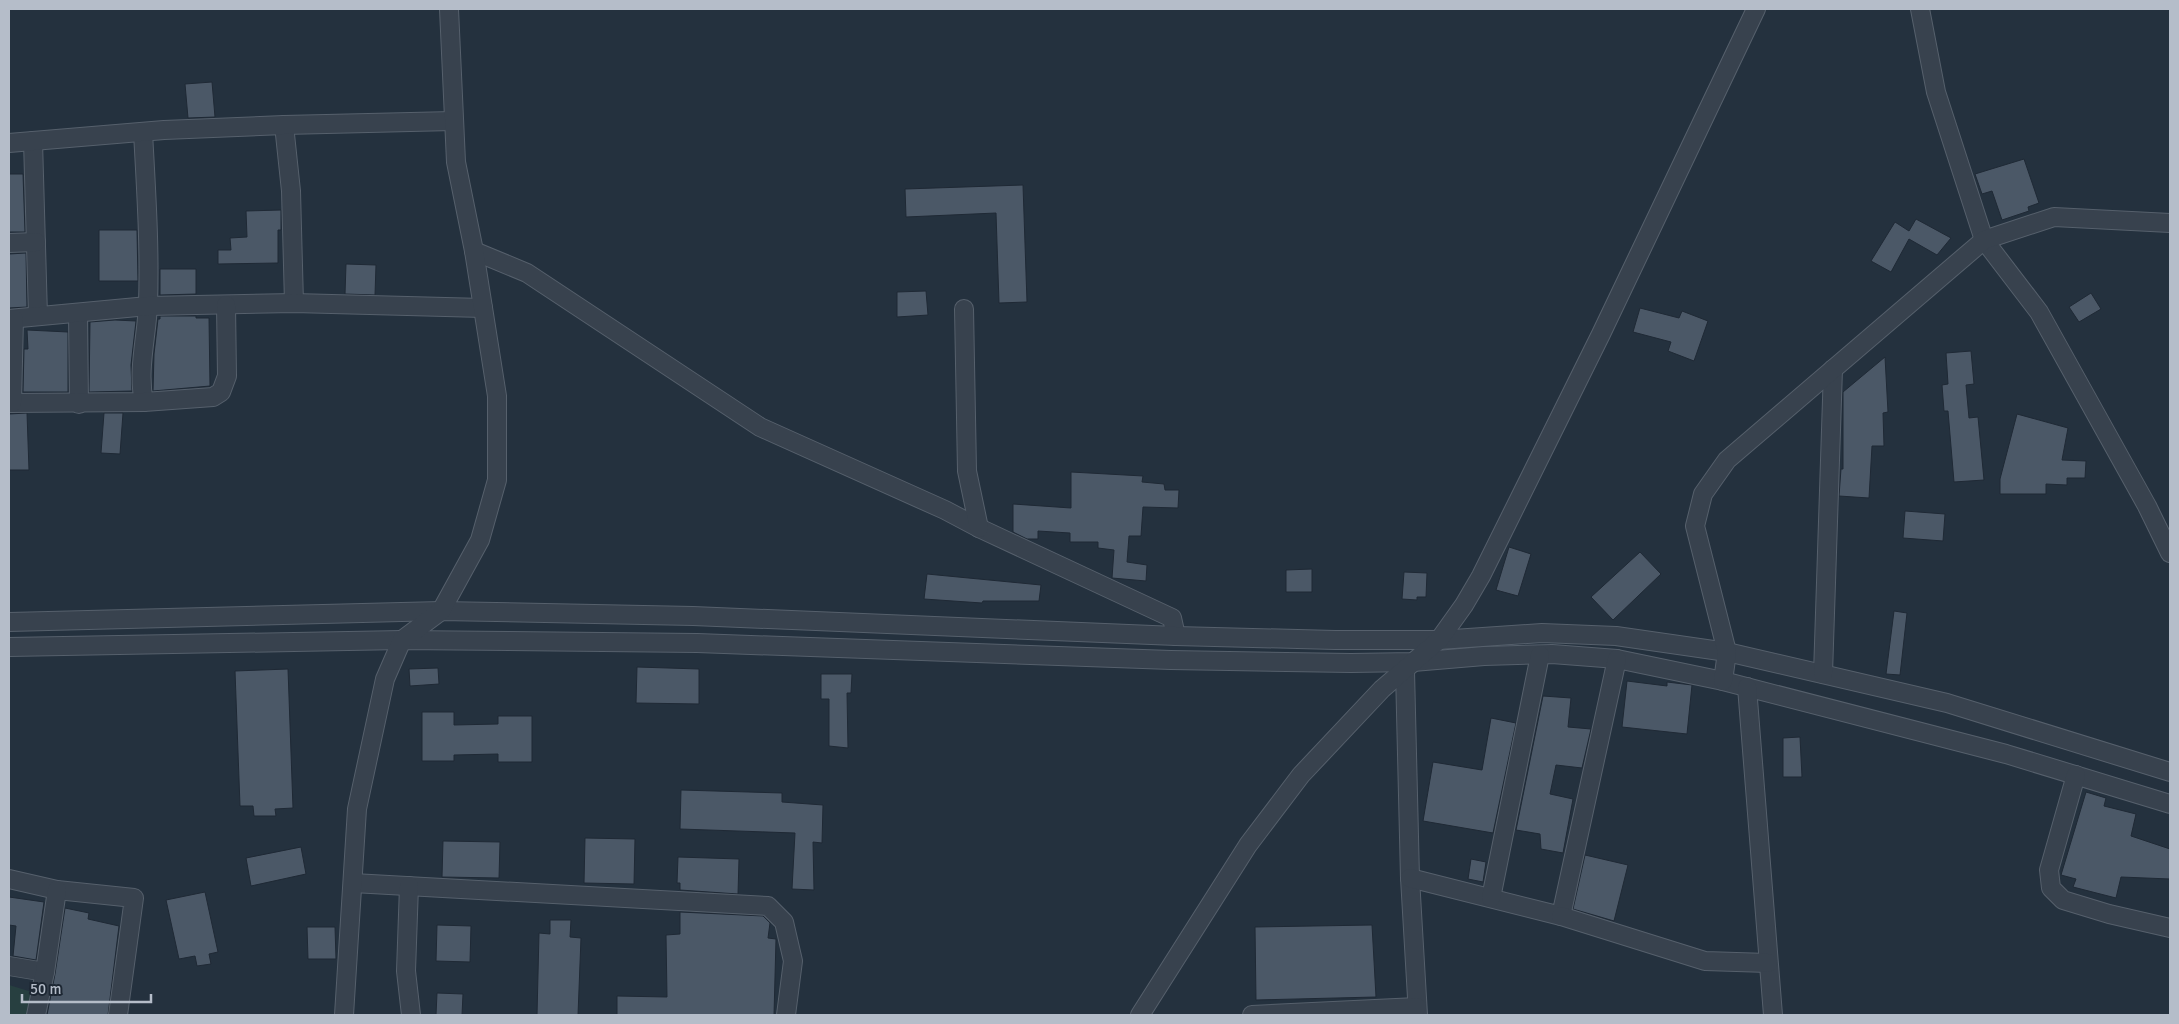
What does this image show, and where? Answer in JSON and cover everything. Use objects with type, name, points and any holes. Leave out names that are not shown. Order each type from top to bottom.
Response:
[{"type":"street","points":[[344,1015],[357,809],[385,678],[402,640],[440,611],[480,540],[497,480],[497,396],[474,251],[456,162],[449,9]]},
{"type":"street","points":[[1140,1015],[1248,845],[1301,775],[1382,689],[1439,640],[1464,605],[1481,576],[1605,325],[1756,9]]},
{"type":"street","points":[[1920,9],[1936,92],[1984,240],[2039,312],[2147,506],[2170,553]]},
{"type":"street","points":[[9,143],[143,132],[284,125],[453,121]]},
{"type":"street","points":[[284,125],[291,190],[294,303]]},
{"type":"street","points":[[143,132],[149,244],[148,306],[141,384],[144,402]]},
{"type":"street","points":[[33,141],[38,316]]},
{"type":"street","points":[[1723,680],[1727,652],[1695,526],[1703,494],[1727,460],[1984,240],[2054,217],[2170,223]]},
{"type":"street","points":[[9,243],[36,242]]},
{"type":"street","points":[[474,251],[527,273],[760,427],[946,510],[979,528],[1172,618],[1176,636]]},
{"type":"street","points":[[226,305],[227,376],[221,392],[213,397],[79,404],[10,403],[11,319],[148,306],[294,303],[483,308]]},
{"type":"street","points":[[964,309],[967,471],[979,528]]},
{"type":"street","points":[[78,314],[79,404]]},
{"type":"street","points":[[1823,674],[1833,369]]},
{"type":"street","points":[[9,622],[440,611],[693,616],[1176,636],[1439,640],[1542,633],[1616,636],[1727,652],[1947,703],[2170,772]]},
{"type":"street","points":[[9,647],[402,640],[697,643],[1409,667],[1484,656],[1540,655],[1617,659],[1747,686],[2006,754],[2170,804]]},
{"type":"street","points":[[1491,898],[1540,655]]},
{"type":"street","points":[[1561,916],[1617,659]]},
{"type":"street","points":[[1252,1015],[1417,1011],[1410,878],[1409,667]]},
{"type":"street","points":[[1747,686],[1773,1015]]},
{"type":"street","points":[[2076,775],[2049,870],[2051,888],[2063,900],[2109,914],[2170,928]]},
{"type":"street","points":[[1410,878],[1561,916],[1705,961],[1768,963]]},
{"type":"street","points":[[9,879],[57,890],[134,898],[118,1015]]},
{"type":"street","points":[[353,883],[768,906],[784,922],[793,961],[786,1015]]},
{"type":"street","points":[[409,886],[406,971],[411,1015]]},
{"type":"street","points":[[36,1015],[45,972],[57,890]]},
{"type":"street","points":[[9,966],[45,972]]},
{"type":"green space","points":[[9,985],[32,992],[27,1015],[9,1015]]},
{"type":"building","points":[[212,82],[215,117],[188,118],[185,84]]},
{"type":"building","points":[[2024,159],[2039,203],[2028,207],[2029,211],[2002,220],[1992,191],[1982,194],[1975,174]]},
{"type":"building","points":[[9,174],[23,174],[25,232],[9,232]]},
{"type":"building","points":[[1023,185],[1027,302],[999,303],[996,213],[906,217],[905,189]]},
{"type":"building","points":[[281,210],[281,230],[278,230],[278,263],[218,264],[218,250],[231,250],[230,238],[247,237],[246,211]]},
{"type":"building","points":[[1916,219],[1951,238],[1937,255],[1909,239],[1891,272],[1871,261],[1895,222],[1909,231]]},
{"type":"building","points":[[99,230],[137,230],[138,281],[99,281]]},
{"type":"building","points":[[26,253],[27,307],[9,308],[9,254]]},
{"type":"building","points":[[346,264],[376,265],[375,295],[345,294]]},
{"type":"building","points":[[160,269],[196,269],[196,294],[160,295]]},
{"type":"building","points":[[926,291],[928,315],[897,317],[897,292]]},
{"type":"building","points":[[2091,293],[2101,309],[2079,322],[2069,307]]},
{"type":"building","points":[[1640,308],[1679,318],[1682,311],[1708,321],[1694,361],[1668,351],[1671,342],[1633,332]]},
{"type":"building","points":[[160,316],[209,318],[210,386],[153,391],[154,354],[158,319],[160,319]]},
{"type":"building","points":[[136,321],[131,365],[132,391],[89,392],[90,322]]},
{"type":"building","points":[[27,330],[68,332],[68,392],[23,392],[24,349],[28,349]]},
{"type":"building","points":[[1971,351],[1974,384],[1966,385],[1969,418],[1978,417],[1984,480],[1954,482],[1948,411],[1944,411],[1942,385],[1948,384],[1946,353]]},
{"type":"building","points":[[1885,357],[1888,412],[1883,413],[1884,446],[1872,446],[1869,498],[1839,496],[1841,469],[1843,469],[1843,392]]},
{"type":"building","points":[[27,413],[29,470],[9,470],[9,414]]},
{"type":"building","points":[[104,413],[123,413],[120,454],[101,453]]},
{"type":"building","points":[[2017,414],[2068,428],[2062,460],[2086,461],[2085,478],[2067,478],[2067,485],[2046,484],[2046,494],[2000,494],[2000,479]]},
{"type":"building","points":[[1071,472],[1143,476],[1142,482],[1164,484],[1165,490],[1179,490],[1178,508],[1143,507],[1141,536],[1129,536],[1127,562],[1147,565],[1146,581],[1112,578],[1114,550],[1098,548],[1098,542],[1070,542],[1070,533],[1038,531],[1038,539],[1027,539],[1013,532],[1013,504],[1071,508]]},
{"type":"building","points":[[1905,511],[1945,514],[1943,541],[1903,538]]},
{"type":"building","points":[[1509,547],[1531,554],[1518,596],[1496,590]]},
{"type":"building","points":[[1640,552],[1661,574],[1613,620],[1591,597]]},
{"type":"building","points":[[1312,569],[1312,592],[1286,592],[1286,570]]},
{"type":"building","points":[[1404,572],[1427,573],[1426,597],[1417,597],[1417,600],[1402,599]]},
{"type":"building","points":[[927,574],[1041,585],[1039,601],[983,601],[982,603],[924,599]]},
{"type":"building","points":[[1894,611],[1907,613],[1900,675],[1886,674]]},
{"type":"building","points":[[637,667],[699,669],[699,704],[636,703]]},
{"type":"building","points":[[438,668],[439,684],[410,686],[409,669]]},
{"type":"building","points":[[288,669],[293,808],[275,809],[276,816],[254,816],[253,806],[240,806],[235,671]]},
{"type":"building","points":[[821,674],[852,674],[851,693],[847,693],[848,748],[829,746],[829,699],[821,699]]},
{"type":"building","points":[[1627,681],[1667,686],[1667,682],[1692,685],[1687,734],[1622,727]]},
{"type":"building","points":[[1543,696],[1571,698],[1568,727],[1591,729],[1582,768],[1556,765],[1550,794],[1573,799],[1563,853],[1541,849],[1540,834],[1516,830]]},
{"type":"building","points":[[422,712],[454,712],[454,725],[498,724],[498,716],[532,716],[532,762],[498,762],[498,754],[454,755],[454,761],[422,761]]},
{"type":"building","points":[[1491,718],[1516,723],[1493,833],[1423,821],[1433,762],[1482,770]]},
{"type":"building","points":[[1800,737],[1802,777],[1783,777],[1783,738]]},
{"type":"building","points":[[681,790],[782,793],[782,802],[823,805],[822,843],[813,842],[814,890],[792,889],[795,833],[680,829]]},
{"type":"building","points":[[2086,792],[2106,798],[2104,806],[2136,814],[2131,836],[2170,849],[2170,879],[2121,877],[2116,898],[2073,887],[2076,879],[2061,875]]},
{"type":"building","points":[[585,838],[635,839],[634,884],[584,883]]},
{"type":"building","points":[[443,841],[500,842],[499,878],[442,877]]},
{"type":"building","points":[[301,847],[306,874],[251,886],[246,858]]},
{"type":"building","points":[[1585,855],[1628,865],[1614,921],[1573,909]]},
{"type":"building","points":[[678,857],[739,859],[738,894],[680,890],[680,883],[677,883]]},
{"type":"building","points":[[1471,859],[1486,862],[1483,882],[1468,879]]},
{"type":"building","points":[[205,892],[218,952],[209,954],[211,964],[197,966],[195,956],[179,959],[166,900]]},
{"type":"building","points":[[9,897],[44,902],[36,960],[13,956],[16,926],[9,925]]},
{"type":"building","points":[[65,908],[89,913],[88,919],[119,926],[108,1015],[47,1015]]},
{"type":"building","points":[[680,912],[763,916],[770,923],[768,938],[776,939],[774,1015],[617,1015],[617,996],[667,997],[666,935],[680,934]]},
{"type":"building","points":[[550,920],[571,920],[570,937],[581,938],[578,1015],[537,1015],[539,933],[550,934]]},
{"type":"building","points":[[437,925],[471,926],[470,962],[436,961]]},
{"type":"building","points":[[1372,925],[1376,997],[1256,1000],[1255,927]]},
{"type":"building","points":[[307,927],[335,927],[336,959],[308,959]]},
{"type":"building","points":[[437,993],[463,994],[462,1015],[436,1015]]}]
